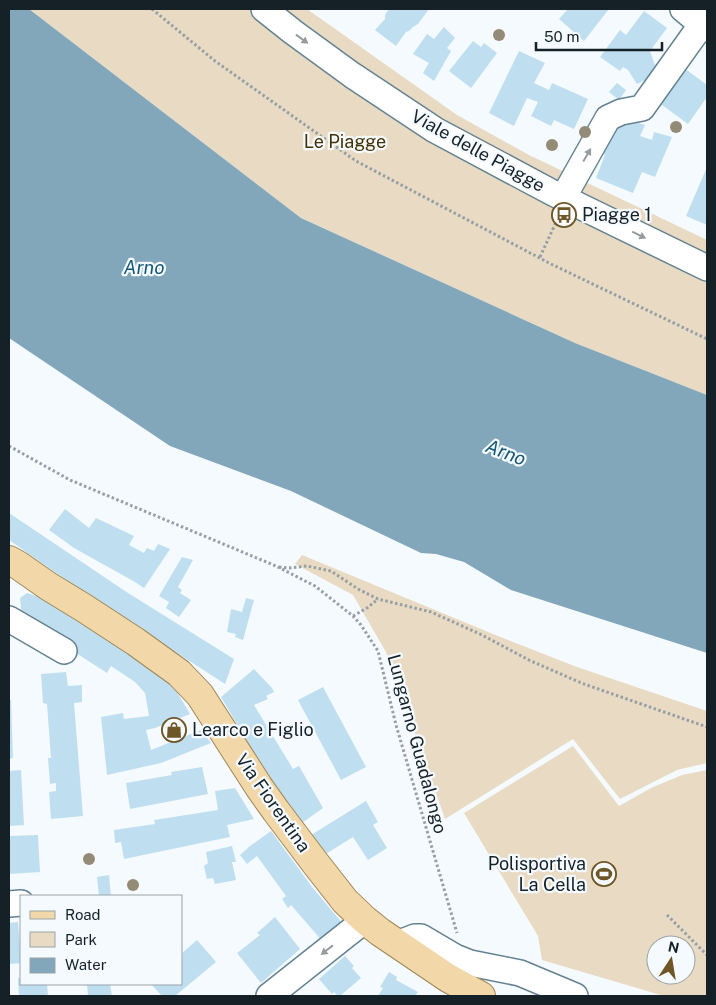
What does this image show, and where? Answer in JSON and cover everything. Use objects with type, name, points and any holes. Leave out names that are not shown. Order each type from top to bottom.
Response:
[{"type":"main road","name":"Via Fiorentina","points":[[9,560],[18,564],[48,586],[149,651],[192,685],[258,787],[345,901],[365,920],[396,944],[448,978],[481,996]]},
{"type":"main road","name":"Via Fiorentina","points":[[9,584],[48,586]]},
{"type":"street","name":"Viale delle Piagge","points":[[264,9],[352,75],[435,130],[498,164],[560,208],[707,268]]},
{"type":"street","points":[[560,208],[608,118],[621,112],[642,108],[705,23],[683,9]]},
{"type":"street","points":[[9,619],[64,651]]},
{"type":"street","points":[[280,992],[365,920]]},
{"type":"street","points":[[396,944],[415,937],[421,937],[455,957],[470,963],[520,974],[575,996]]},
{"type":"path","points":[[152,9],[215,61],[356,161],[540,258],[707,339]]},
{"type":"path","points":[[540,258],[560,208]]},
{"type":"path","name":"Lungarno Guadalongo","points":[[9,446],[70,480],[276,566],[315,586],[353,616],[378,651],[396,725],[449,911],[470,963]]},
{"type":"path","points":[[276,566],[289,568],[308,566],[331,571],[358,589],[378,599],[431,612],[480,634],[529,660],[584,684],[707,728]]},
{"type":"path","points":[[353,616],[378,599]]},
{"type":"path","points":[[667,915],[707,955]]},
{"type":"green space","name":"Le Piagge","points":[[29,9],[307,9],[457,115],[529,155],[707,240],[707,395],[575,343],[301,218]]},
{"type":"green space","points":[[302,555],[577,667],[707,711],[707,763],[677,770],[620,799],[573,739],[445,819],[386,652],[353,595],[295,564]]},
{"type":"green space","name":"Polisportiva La Cella","points":[[573,746],[619,806],[651,788],[682,775],[707,770],[707,996],[664,996],[542,960],[538,936],[464,813]]},
{"type":"water","name":"Arno","points":[[9,9],[29,9],[301,218],[575,343],[707,395],[707,653],[511,590],[464,562],[436,554],[421,553],[291,491],[170,446],[9,338]]},
{"type":"building","points":[[389,9],[429,9],[418,24],[406,32],[396,46],[375,30],[385,19]]},
{"type":"building","points":[[568,9],[609,9],[584,41],[559,19]]},
{"type":"building","points":[[644,11],[667,28],[650,51],[658,74],[637,84],[628,70],[623,67],[620,71],[600,57],[620,30],[626,35]]},
{"type":"building","points":[[444,27],[455,38],[447,48],[451,51],[434,81],[423,73],[429,63],[413,54],[427,34],[434,39]]},
{"type":"building","points":[[473,41],[481,47],[484,43],[497,53],[471,88],[449,71]]},
{"type":"building","points":[[519,51],[545,63],[534,83],[549,90],[552,83],[588,99],[574,129],[554,120],[551,126],[531,116],[538,102],[527,98],[514,126],[489,113]]},
{"type":"building","points":[[684,68],[707,85],[707,97],[688,124],[658,102]]},
{"type":"building","points":[[617,83],[626,90],[619,100],[609,92]]},
{"type":"building","points":[[615,116],[645,125],[640,136],[652,140],[654,132],[672,137],[655,177],[642,172],[633,193],[596,178],[605,155],[602,153]]},
{"type":"building","points":[[707,167],[707,225],[686,216]]},
{"type":"building","points":[[65,509],[89,528],[96,518],[134,536],[129,545],[144,553],[147,548],[154,551],[158,544],[170,549],[144,588],[74,548],[49,530]]},
{"type":"building","points":[[9,513],[128,593],[234,659],[225,684],[95,600],[9,540]]},
{"type":"building","points":[[182,557],[193,560],[178,587],[182,590],[180,593],[191,600],[179,617],[166,608],[169,602],[159,596]]},
{"type":"building","points":[[27,593],[46,599],[161,675],[174,687],[190,714],[146,730],[151,750],[201,730],[211,743],[161,763],[107,775],[101,717],[123,713],[124,719],[149,716],[145,693],[135,682],[111,666],[107,673],[22,618],[20,598]]},
{"type":"building","points":[[246,598],[254,600],[243,640],[235,637],[236,634],[227,632],[231,609],[242,612]]},
{"type":"building","points":[[254,669],[274,692],[266,696],[268,699],[254,705],[293,769],[299,766],[323,808],[302,823],[271,782],[221,697]]},
{"type":"building","points":[[66,672],[68,686],[82,685],[82,702],[74,703],[83,816],[51,819],[49,792],[56,791],[56,783],[50,784],[48,758],[51,758],[47,704],[43,703],[41,674]]},
{"type":"building","points":[[323,687],[366,767],[341,780],[298,700]]},
{"type":"building","points":[[9,700],[11,700],[13,758],[9,759]]},
{"type":"building","points":[[202,767],[208,794],[130,809],[126,783],[172,775],[171,772]]},
{"type":"building","points":[[21,770],[24,825],[9,826],[9,771]]},
{"type":"building","points":[[235,788],[254,819],[227,825],[230,837],[124,859],[121,842],[115,843],[114,830],[155,824],[154,820],[218,810],[215,791]]},
{"type":"building","points":[[366,801],[378,822],[373,825],[387,848],[368,860],[353,837],[324,855],[311,835]]},
{"type":"building","points":[[271,831],[312,887],[344,925],[324,943],[291,905],[288,908],[282,899],[286,896],[257,856],[247,864],[240,855]]},
{"type":"building","points":[[38,835],[40,872],[9,874],[9,836]]},
{"type":"building","points":[[232,846],[236,862],[232,862],[236,880],[215,884],[213,878],[207,879],[204,866],[208,863],[206,852]]},
{"type":"building","points":[[109,875],[111,895],[99,895],[97,877]]},
{"type":"building","points":[[275,917],[300,949],[261,983],[237,953],[260,935],[257,933]]},
{"type":"building","points":[[18,922],[20,963],[9,964],[9,923]]},
{"type":"building","points":[[197,940],[216,962],[175,996],[162,996],[152,985],[182,985],[182,953]]},
{"type":"building","points":[[345,956],[361,978],[338,996],[334,992],[332,994],[319,979]]},
{"type":"building","points":[[389,972],[397,977],[396,980],[418,992],[415,996],[378,996],[383,988],[380,987]]},
{"type":"building","points":[[18,978],[20,978],[20,985],[47,985],[48,996],[19,996]]},
{"type":"building","points":[[87,985],[110,985],[112,996],[88,996]]},
{"type":"place","name":"Piagge 1","points":[[564,215]]},
{"type":"place","name":"Learco e Figlio","points":[[174,730]]},
{"type":"place","name":"Polisportiva La Cella","points":[[604,874]]}]
